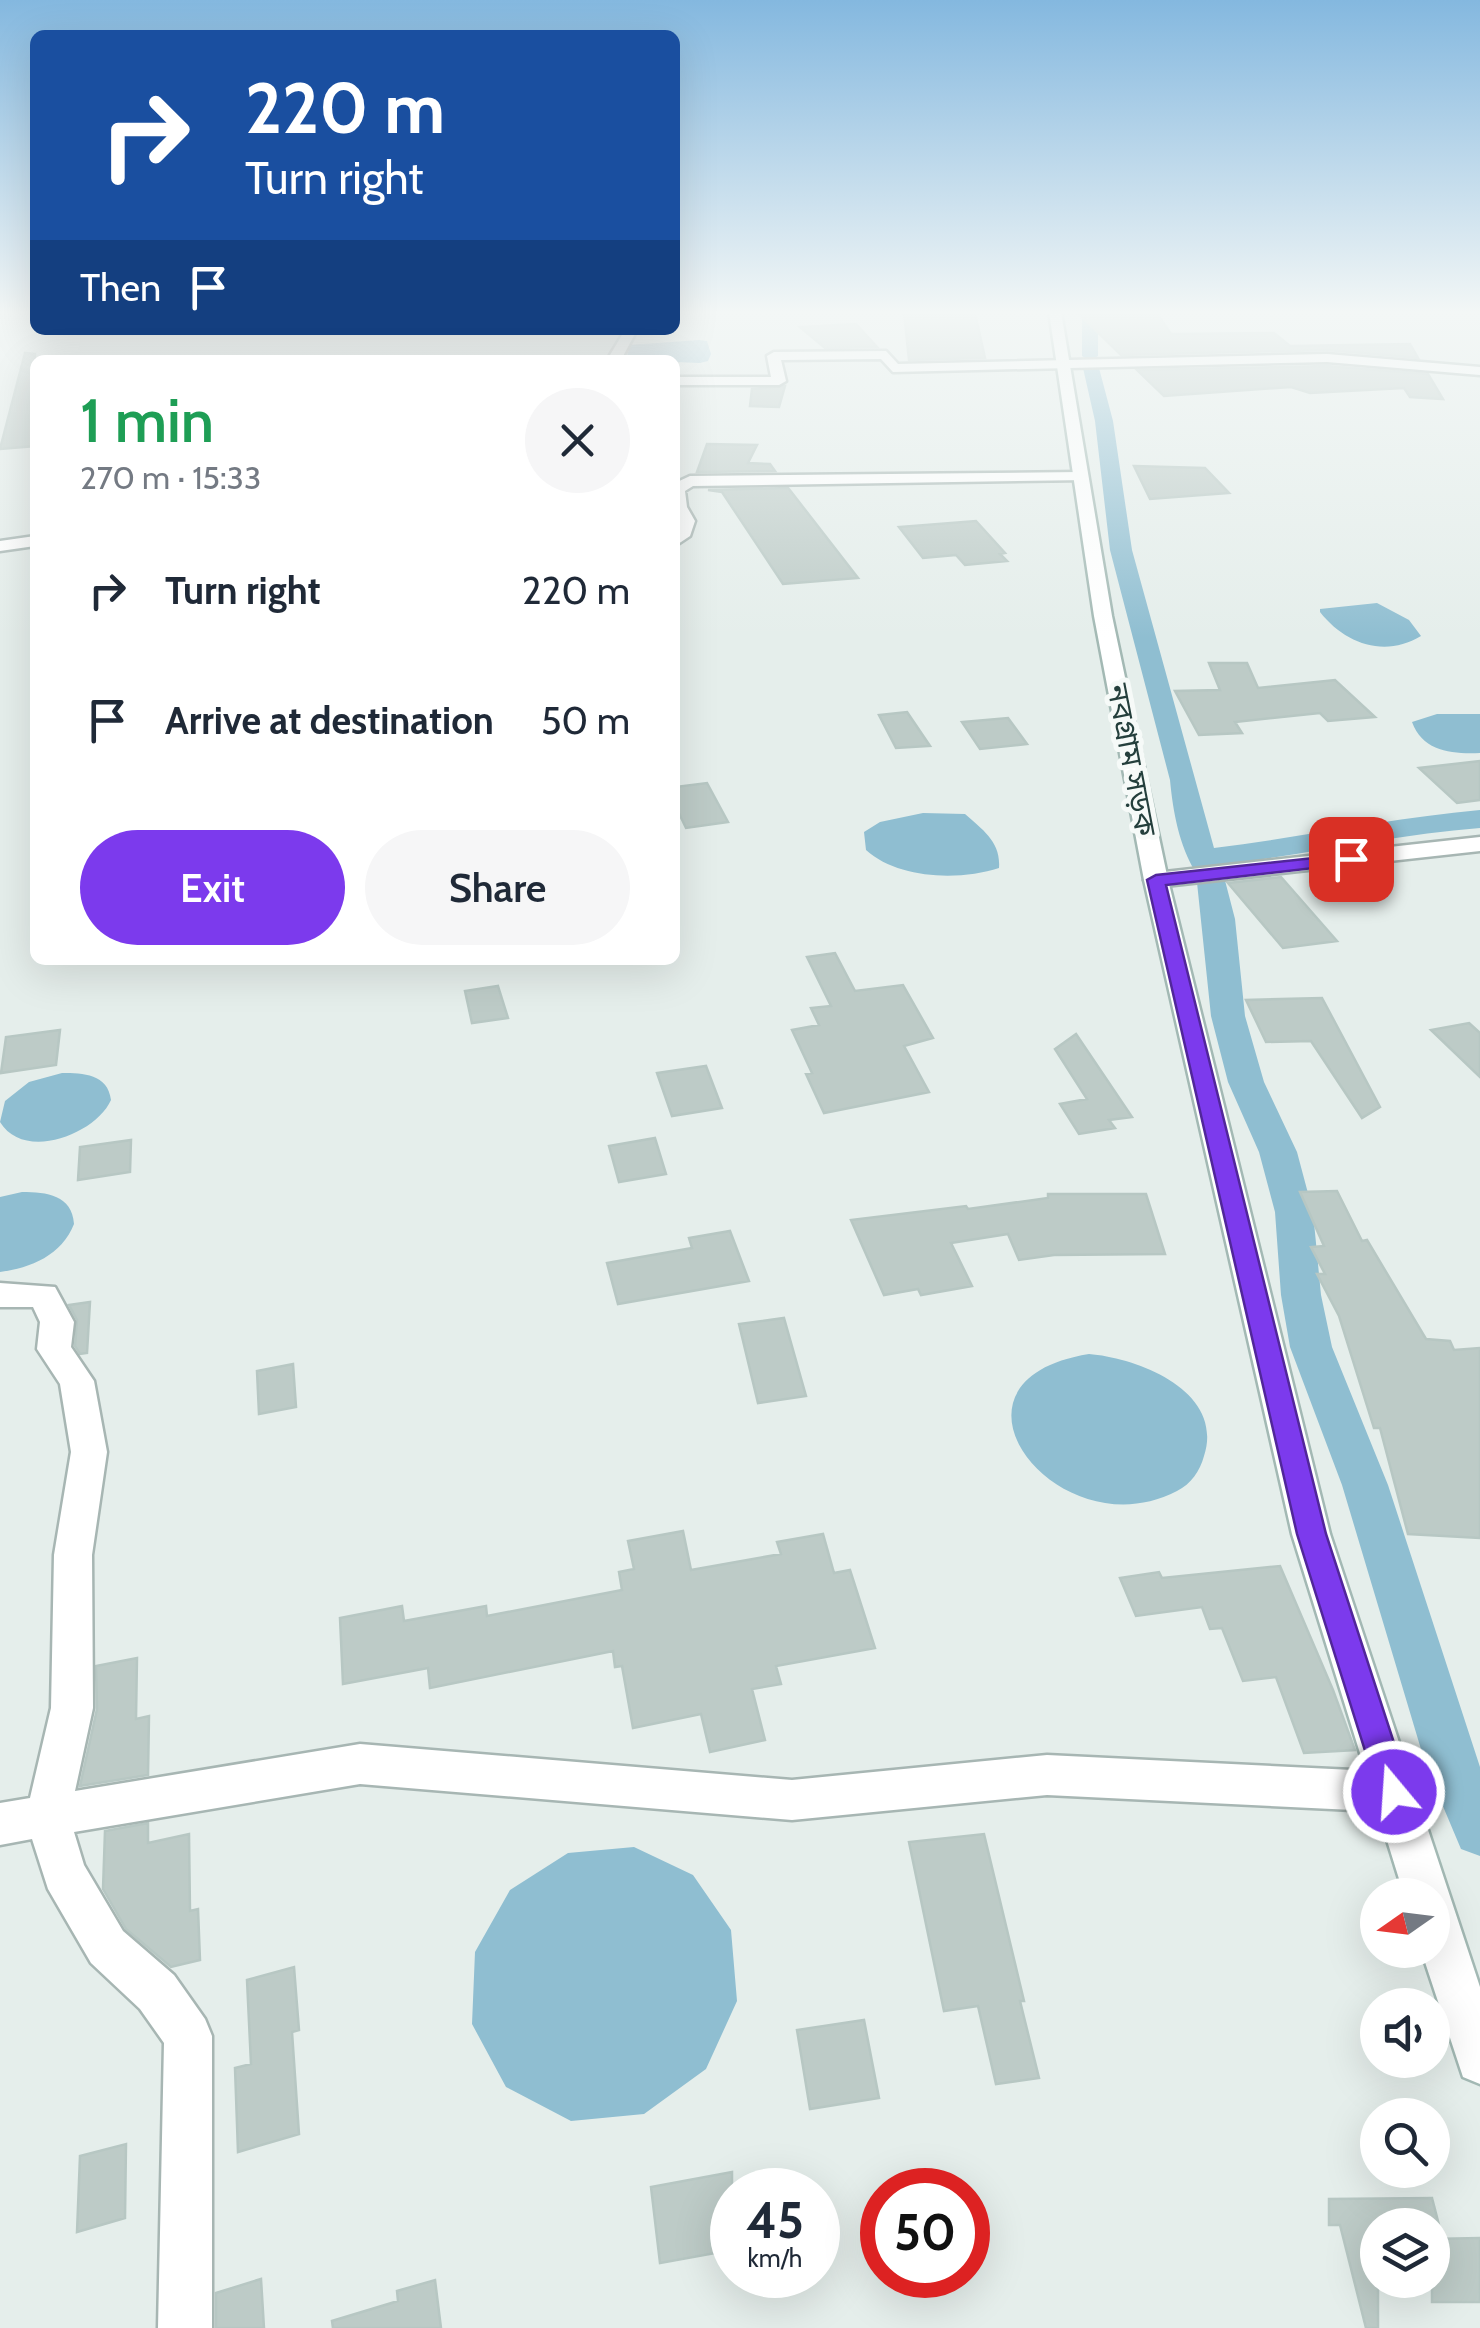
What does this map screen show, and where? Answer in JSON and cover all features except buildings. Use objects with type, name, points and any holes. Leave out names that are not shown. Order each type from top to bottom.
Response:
[{"type":"street","name":"নবগ্রাম সড়ক","points":[[1073,421],[1103,616],[1166,879],[1311,1534],[1422,1878]]},
{"type":"street","points":[[680,488],[690,481],[1081,477]]},
{"type":"street","points":[[680,510],[688,522],[680,536]]},
{"type":"street","points":[[0,546],[30,542]]},
{"type":"street","points":[[1166,879],[1480,844]]},
{"type":"street","points":[[0,1296],[43,1296],[57,1322],[54,1349],[77,1380],[89,1452],[74,1555],[72,1708],[48,1816],[64,1874],[107,1947],[157,1992],[188,2036],[182,2274],[186,2328]]},
{"type":"street","points":[[0,1824],[360,1764],[792,1800],[1048,1775],[1394,1792]]},
{"type":"street","points":[[1450,1968],[1480,2060]]},
{"type":"water","points":[[1377,603],[1409,620],[1421,636],[1394,646],[1366,644],[1341,632],[1320,612],[1320,609]]},
{"type":"water","points":[[1437,714],[1480,714],[1480,753],[1449,752],[1423,740],[1412,722]]},
{"type":"water","points":[[923,813],[965,814],[994,844],[999,868],[966,875],[930,875],[895,867],[866,850],[864,832],[880,822]]},
{"type":"water","points":[[62,1073],[100,1080],[111,1100],[103,1112],[91,1123],[59,1139],[42,1142],[11,1134],[0,1122],[5,1101],[29,1082]]},
{"type":"water","points":[[22,1192],[57,1197],[69,1207],[74,1224],[62,1244],[44,1258],[0,1272],[0,1197]]},
{"type":"water","points":[[1089,1354],[1131,1362],[1152,1371],[1190,1396],[1202,1413],[1207,1433],[1204,1456],[1194,1476],[1182,1488],[1132,1504],[1090,1500],[1053,1482],[1026,1456],[1012,1426],[1016,1396],[1040,1370]]},
{"type":"water","points":[[634,1847],[693,1875],[731,1930],[737,2001],[706,2069],[644,2114],[571,2121],[506,2087],[472,2024],[475,1952],[510,1890],[568,1853]]},
{"type":"waterway","points":[[1104,421],[1121,550],[1202,858]]},
{"type":"waterway","points":[[1202,858],[1318,844],[1411,825],[1480,819]]},
{"type":"waterway","points":[[1202,858],[1211,873],[1219,919],[1228,1016],[1246,1082],[1278,1152],[1294,1212],[1301,1295],[1311,1347],[1365,1485],[1453,1766],[1480,1830]]},
{"type":"route","points":[[1351,859],[1156,880],[1311,1534],[1394,1792]]}]
